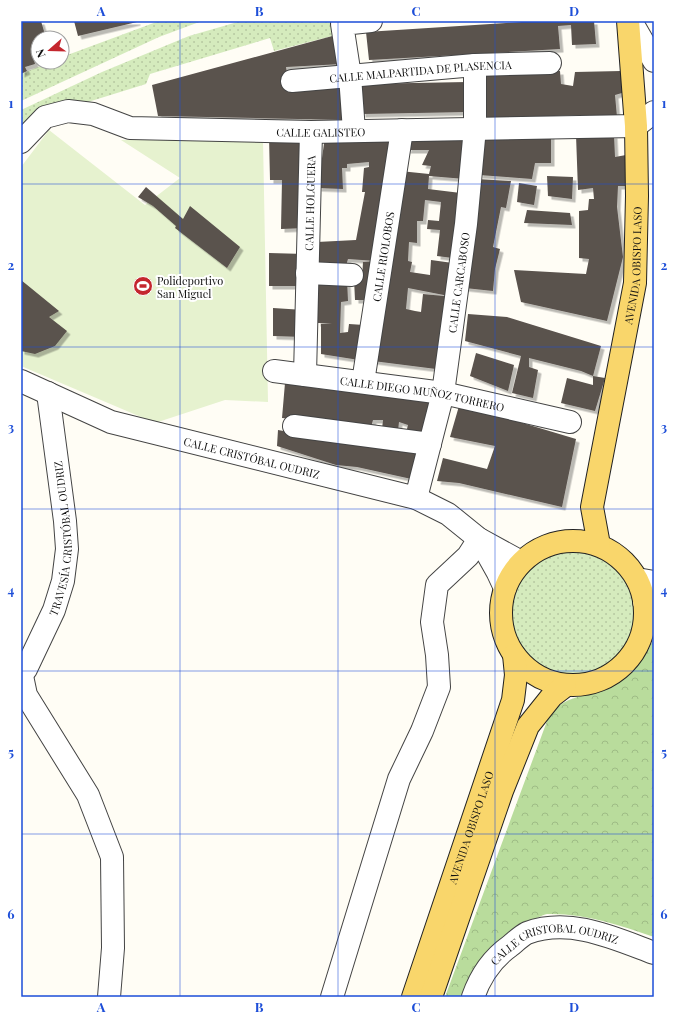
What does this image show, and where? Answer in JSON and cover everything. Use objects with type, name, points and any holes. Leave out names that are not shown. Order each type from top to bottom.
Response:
[{"type":"main road","name":"AVENIDA OBISPO LASO","points":[[599,545],[592,507],[635,283],[637,196],[636,126],[628,21]]},
{"type":"main road","name":"AVENIDA OBISPO LASO","points":[[566,541],[592,507]]},
{"type":"main road","points":[[566,541],[583,541],[599,545],[614,554],[645,580],[649,600],[641,639],[632,656],[619,670],[602,680],[584,686],[565,686],[545,681],[528,670],[514,655],[503,634],[500,611],[505,588],[511,575],[521,562],[539,549],[549,544],[566,541]]},
{"type":"main road","name":"AVENIDA OBISPO LASO","points":[[413,997],[513,700],[516,675],[514,655]]},
{"type":"main road","name":"AVENIDA OBISPO LASO","points":[[431,997],[502,790],[528,726],[552,696],[565,686]]},
{"type":"street","points":[[354,131],[350,76],[342,24],[371,21]]},
{"type":"street","points":[[632,21],[654,61]]},
{"type":"street","name":"CALLE MALPARTIDA DE PLASENCIA","points":[[292,81],[475,65],[550,63]]},
{"type":"street","name":"CALLE CARCABOSO","points":[[416,498],[443,393],[466,224],[475,128],[475,65]]},
{"type":"street","name":"CALLE GALISTEO","points":[[21,142],[45,117],[68,111],[93,114],[130,128],[311,132],[636,126]]},
{"type":"street","points":[[636,126],[654,112]]},
{"type":"street","name":"CALLE RIOLOBOS","points":[[363,382],[402,130]]},
{"type":"street","name":"CALLE HOLGUERA","points":[[305,375],[311,132]]},
{"type":"street","points":[[308,273],[352,275]]},
{"type":"street","name":"CALLE DIEGO MUÑOZ TORRERO","points":[[274,371],[443,393],[570,422]]},
{"type":"street","name":"CALLE CRISTÓBAL OUDRIZ","points":[[21,381],[112,422],[416,498],[448,514],[479,539],[521,562]]},
{"type":"street","name":"TRAVESÍA CRISTÓBAL OUDRIZ","points":[[22,676],[54,610],[63,581],[66,555],[65,521],[48,393]]},
{"type":"street","points":[[294,426],[430,444]]},
{"type":"street","points":[[332,997],[399,779],[422,731],[439,687],[437,655],[432,622],[436,585],[468,556],[479,539]]},
{"type":"street","name":"CALLE CRISTÓBAL OUDRIZ","points":[[479,539],[505,588]]},
{"type":"street","points":[[22,676],[26,695],[88,795],[112,857],[113,948],[109,997]]},
{"type":"street","name":"CALLE CRISTOBAL OUDRIZ","points":[[473,997],[478,982],[501,952],[527,934],[559,926],[598,932],[654,953]]},
{"type":"green space","points":[[159,21],[202,21],[159,37],[21,101],[21,74],[31,70],[70,70],[70,54]]},
{"type":"green space","points":[[241,21],[332,21],[336,35],[274,51],[270,38],[150,74],[146,84],[88,102],[74,102],[21,134],[21,110],[102,72],[189,36]]},
{"type":"green space","name":"Polideportivo San Miguel","points":[[49,130],[145,205],[180,178],[121,140],[263,140],[268,402],[225,400],[155,423],[21,366],[21,167]]},
{"type":"green space","points":[[572,552],[584,553],[596,557],[607,562],[616,570],[624,579],[629,590],[633,602],[633,626],[629,638],[624,649],[616,658],[607,666],[596,671],[584,675],[572,676],[560,675],[548,671],[537,666],[528,658],[520,649],[515,638],[511,626],[510,614],[511,602],[515,590],[520,579],[528,570],[537,562],[548,557],[560,553]]},
{"type":"green space","points":[[654,637],[654,937],[615,924],[575,915],[547,914],[517,927],[497,942],[482,961],[466,997],[445,997],[550,713],[568,700],[600,690],[626,676],[646,654]]},
{"type":"building","points":[[21,21],[41,21],[44,30],[30,30],[30,66],[25,67],[27,71],[21,74]]},
{"type":"building","points":[[74,21],[137,21],[137,22],[78,36]]},
{"type":"building","points":[[537,21],[594,21],[596,44],[572,45],[571,25],[558,26],[560,49],[369,60],[366,32]]},
{"type":"building","points":[[336,35],[342,64],[286,67],[289,86],[346,82],[348,120],[158,116],[152,85]]},
{"type":"building","points":[[560,71],[561,84],[573,86],[575,72],[621,71],[622,93],[615,95],[617,117],[577,115],[486,119],[484,75]]},
{"type":"building","points":[[467,82],[468,112],[362,114],[361,84]]},
{"type":"building","points":[[411,135],[472,136],[465,179],[429,176],[428,189],[469,194],[461,259],[437,256],[440,230],[427,229],[428,220],[439,221],[441,202],[425,200],[423,221],[417,221],[417,243],[409,242],[408,261],[412,262],[410,272],[430,275],[431,260],[460,264],[444,370],[373,361],[400,171],[429,174],[431,166],[422,165],[429,150],[407,150]],"holes":[[[408,288],[454,297],[423,294],[421,312],[406,309]]]},
{"type":"building","points":[[551,135],[551,163],[535,163],[532,179],[479,175],[485,137]]},
{"type":"building","points":[[576,135],[614,135],[615,157],[626,155],[625,186],[618,186],[617,207],[623,257],[607,321],[521,302],[514,270],[586,274],[589,259],[579,258],[579,211],[588,210],[589,199],[594,199],[593,188],[578,190]]},
{"type":"building","points":[[269,136],[301,136],[305,228],[281,229],[282,180],[270,180]]},
{"type":"building","points":[[325,136],[399,136],[390,190],[388,191],[376,281],[379,281],[370,325],[364,325],[366,300],[355,300],[354,279],[362,280],[363,262],[376,261],[348,259],[345,269],[317,269],[317,242],[356,240],[365,192],[362,192],[364,168],[369,167],[369,162],[347,164],[347,168],[342,168],[343,189],[318,188]]},
{"type":"building","points":[[547,176],[573,177],[572,199],[548,196]]},
{"type":"building","points":[[477,179],[511,181],[506,208],[501,207],[493,247],[500,249],[495,269],[493,291],[465,288]]},
{"type":"building","points":[[519,183],[537,186],[534,205],[517,202]]},
{"type":"building","points":[[146,187],[183,219],[190,206],[240,247],[227,268],[175,228],[176,226],[153,206],[138,197]]},
{"type":"building","points":[[527,210],[570,213],[572,225],[524,223]]},
{"type":"building","points":[[269,253],[305,254],[304,286],[269,286]]},
{"type":"building","points":[[319,279],[347,279],[348,301],[341,302],[340,333],[348,332],[349,324],[364,325],[359,360],[321,354],[321,324],[332,323],[317,323]]},
{"type":"building","points":[[21,280],[59,311],[49,317],[67,331],[55,346],[35,354],[21,351]]},
{"type":"building","points":[[273,308],[304,310],[304,337],[273,336]]},
{"type":"building","points":[[468,314],[507,317],[601,346],[593,376],[581,371],[529,358],[529,367],[538,370],[533,398],[512,393],[521,356],[465,341]]},
{"type":"building","points":[[476,353],[514,365],[508,391],[470,376]]},
{"type":"building","points":[[593,376],[605,378],[595,411],[561,403],[567,378],[593,385]]},
{"type":"building","points":[[285,383],[322,389],[402,396],[441,402],[428,436],[406,433],[408,425],[399,422],[398,431],[382,429],[383,420],[373,420],[371,427],[282,418]]},
{"type":"building","points":[[459,406],[506,418],[576,439],[562,507],[459,483],[437,481],[443,458],[487,469],[495,446],[450,437]]},
{"type":"building","points":[[278,430],[339,441],[423,451],[416,480],[357,467],[336,465],[277,446]]},
{"type":"place","name":"Polideportivo San Miguel","points":[[143,286]]}]
